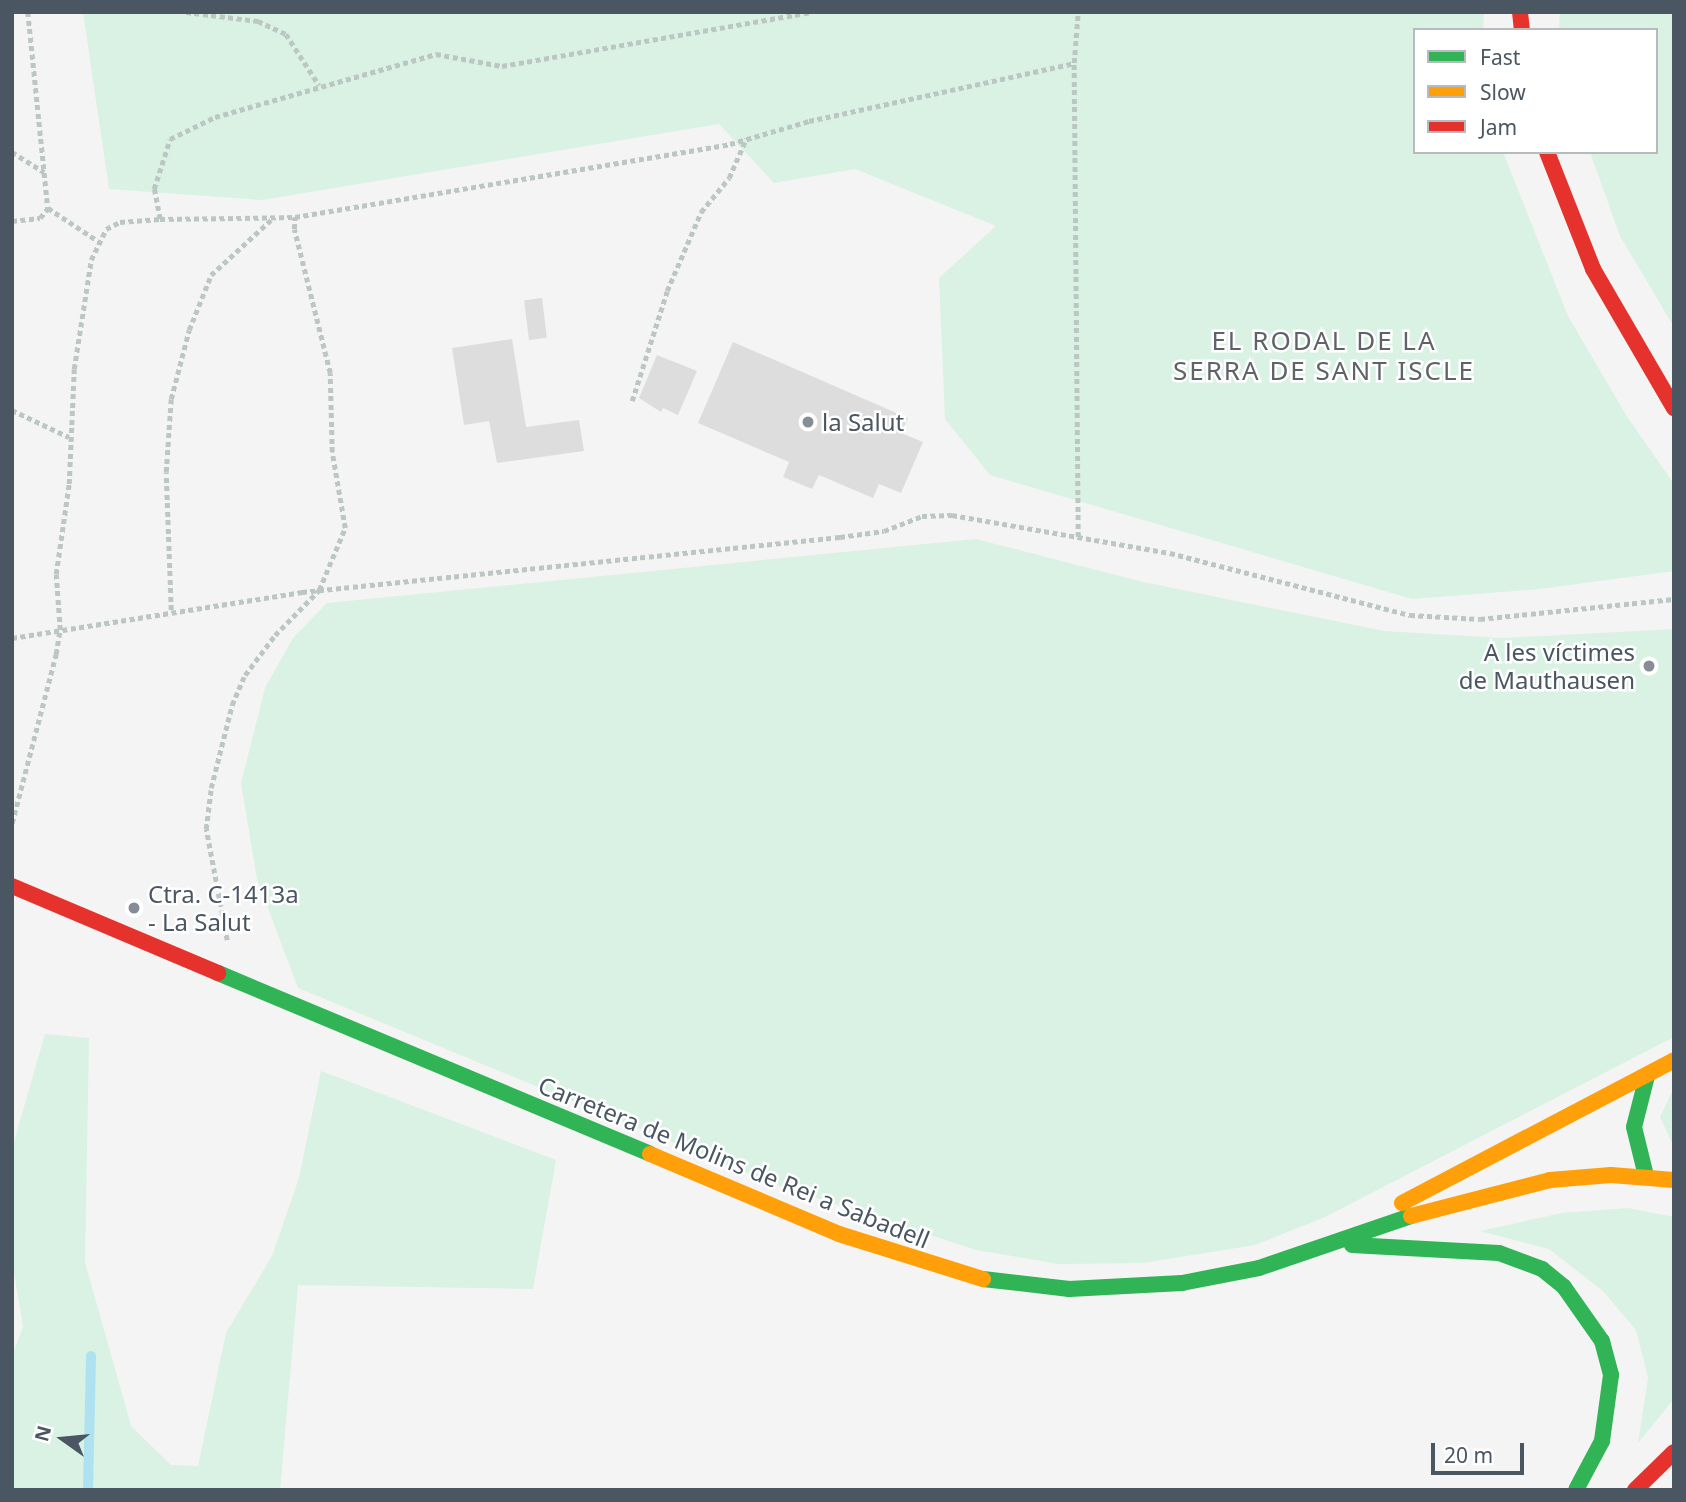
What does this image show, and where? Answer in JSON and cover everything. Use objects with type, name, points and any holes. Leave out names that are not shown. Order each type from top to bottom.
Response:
[{"type":"main road","points":[[1548,154],[1593,269],[1674,408]]},
{"type":"main road","name":"Carretera de Molins de Rei a Sabadell","points":[[12,886],[839,1234],[953,1272],[1032,1287],[1139,1287],[1259,1268],[1446,1204],[1550,1180],[1646,1177],[1674,1180]]},
{"type":"main road","points":[[1337,1241],[1439,1181],[1674,1060]]},
{"type":"main road","points":[[1646,1177],[1634,1127],[1637,1102],[1647,1076]]},
{"type":"main road","points":[[1337,1241],[1477,1249],[1542,1269],[1564,1287],[1602,1340],[1611,1375],[1602,1441],[1576,1490]]},
{"type":"main road","points":[[1635,1490],[1674,1452]]},
{"type":"main road","points":[[1668,1481],[1674,1465]]},
{"type":"path","points":[[12,221],[40,219],[48,208],[28,12]]},
{"type":"path","points":[[186,12],[258,21],[286,34],[319,85]]},
{"type":"path","points":[[160,219],[154,189],[170,139],[215,117],[319,85],[436,54],[502,66],[811,12]]},
{"type":"path","points":[[1077,537],[1074,63],[1078,12]]},
{"type":"path","points":[[12,823],[60,630],[55,574],[70,437],[74,369],[98,241],[120,222],[295,217],[746,139],[1074,63]]},
{"type":"path","points":[[632,401],[667,292],[702,212],[729,178],[746,139]]},
{"type":"path","points":[[12,152],[44,173]]},
{"type":"path","points":[[48,208],[98,241]]},
{"type":"path","points":[[229,944],[206,829],[223,739],[245,675],[275,635],[319,590],[345,528],[332,452],[330,373],[294,229],[295,217]]},
{"type":"path","points":[[171,610],[166,472],[172,398],[186,342],[211,275],[273,218]]},
{"type":"path","points":[[12,410],[70,437]]},
{"type":"path","points":[[12,638],[171,610],[319,590],[840,537],[884,531],[922,516],[952,515],[1170,553],[1410,615],[1480,619],[1674,599]]},
{"type":"green space","points":[[83,12],[1484,12],[1483,28],[1413,28],[1413,154],[1504,154],[1568,316],[1626,415],[1674,484],[1674,571],[1540,589],[1412,599],[990,475],[945,419],[939,278],[996,226],[855,169],[774,183],[719,124],[262,200],[109,189]]},
{"type":"green space","points":[[1560,12],[1674,12],[1674,327],[1620,236],[1591,154],[1658,154],[1658,28],[1559,28]]},
{"type":"green space","points":[[976,539],[1143,582],[1384,631],[1503,638],[1674,629],[1674,1037],[1325,1217],[1255,1245],[1143,1263],[1059,1264],[976,1250],[771,1183],[298,988],[257,879],[241,783],[265,688],[293,638],[327,603]]},
{"type":"green space","points":[[45,1034],[89,1038],[85,1262],[131,1426],[171,1465],[198,1466],[226,1333],[272,1256],[299,1178],[321,1071],[556,1160],[533,1289],[298,1285],[280,1490],[12,1490],[12,1355],[23,1327],[12,1260],[12,1149]]},
{"type":"green space","points":[[1674,1088],[1674,1147],[1660,1117]]},
{"type":"green space","points":[[1628,1208],[1674,1217],[1674,1399],[1638,1443],[1648,1378],[1636,1330],[1604,1292],[1549,1249],[1480,1231],[1562,1213]]},
{"type":"building","points":[[542,298],[547,338],[529,340],[524,300]]},
{"type":"building","points":[[512,339],[526,427],[579,420],[584,451],[497,463],[489,421],[464,425],[452,348]]},
{"type":"building","name":"la Salut","points":[[733,342],[908,418],[901,433],[923,442],[901,493],[879,484],[873,498],[819,475],[812,489],[783,477],[789,462],[698,423]]},
{"type":"building","points":[[657,355],[697,371],[678,415],[663,408],[661,412],[639,398]]},
{"type":"waterway","points":[[88,1490],[91,1356]]},
{"type":"traffic: fast","points":[[218,973],[650,1154]]},
{"type":"traffic: fast","points":[[1646,1176],[1634,1127],[1647,1076]]},
{"type":"traffic: fast","points":[[983,1279],[1069,1289],[1182,1283],[1259,1268],[1411,1216]]},
{"type":"traffic: fast","points":[[1352,1245],[1499,1253],[1542,1269],[1564,1287],[1602,1341],[1611,1375],[1602,1441],[1576,1490]]},
{"type":"traffic: slow","points":[[1402,1203],[1674,1060]]},
{"type":"traffic: slow","points":[[650,1154],[839,1234],[983,1279]]},
{"type":"traffic: slow","points":[[1411,1216],[1550,1180],[1611,1175],[1674,1180]]},
{"type":"traffic: jam","points":[[1520,12],[1522,28]]},
{"type":"traffic: jam","points":[[1548,154],[1593,269],[1674,408]]},
{"type":"traffic: jam","points":[[12,886],[218,973]]},
{"type":"traffic: jam","points":[[1635,1490],[1674,1452]]},
{"type":"place","name":"la Salut","points":[[808,422]]},
{"type":"place","name":"A les víctimes de Mauthausen","points":[[1649,666]]},
{"type":"place","name":"Ctra. C-1413a - La Salut","points":[[134,908]]},
{"type":"district","name":"EL RODAL DE LA SERRA DE SANT ISCLE","points":[[1324,356]]}]
